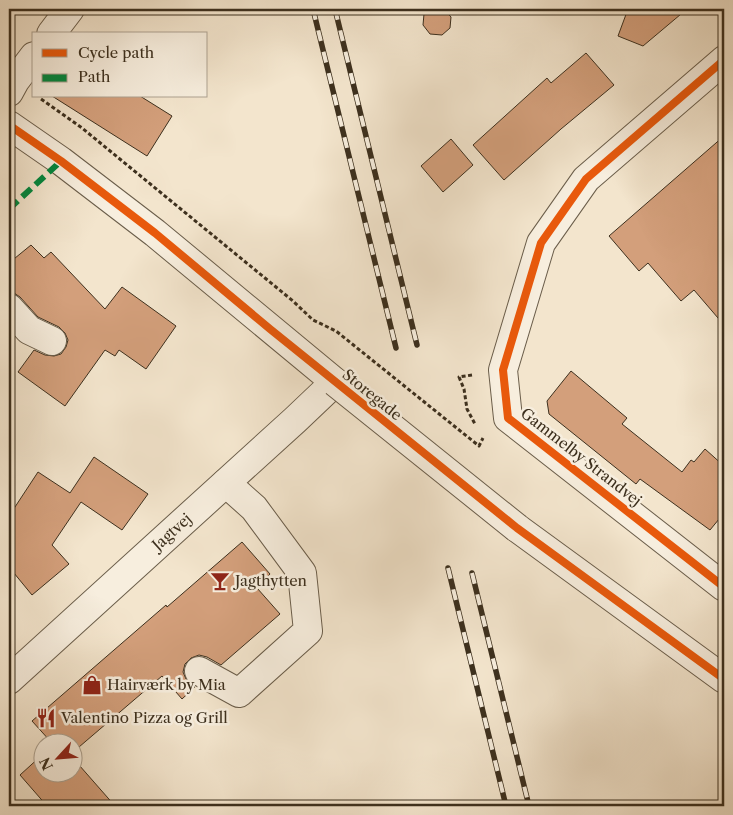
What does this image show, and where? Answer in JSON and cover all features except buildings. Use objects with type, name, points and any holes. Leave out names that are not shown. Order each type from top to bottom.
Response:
[{"type":"street","points":[[53,32],[70,9]]},
{"type":"street","points":[[9,92],[32,59]]},
{"type":"street","name":"Gammelby Strandvej","points":[[724,60],[586,179],[541,243],[503,370],[508,418],[724,587]]},
{"type":"street","name":"Storegade","points":[[9,125],[62,161],[155,233],[516,528],[724,679]]},
{"type":"street","points":[[9,308],[29,330],[52,342]]},
{"type":"street","name":"Jagtvej","points":[[9,680],[335,382]]},
{"type":"street","points":[[199,670],[239,693],[308,631],[302,573],[254,508],[226,483]]},
{"type":"path","points":[[40,98],[82,128],[314,320],[336,331],[479,446]]},
{"type":"railway","points":[[313,9],[396,348]]},
{"type":"railway","points":[[335,9],[417,345]]},
{"type":"railway","points":[[448,568],[506,806]]},
{"type":"railway","points":[[472,573],[529,806]]},
{"type":"marked path","points":[[9,209],[61,161]]},
{"type":"cycle path","points":[[724,60],[586,179],[541,243],[503,370],[508,418],[724,587]]},
{"type":"cycle path","points":[[9,125],[61,161],[155,233],[270,329],[517,528],[724,679]]},
{"type":"place","name":"Jagthytten","points":[[220,581]]},
{"type":"place","name":"Hairværk by Mia","points":[[92,685]]},
{"type":"place","name":"Valentino Pizza og Grill","points":[[46,718]]}]
